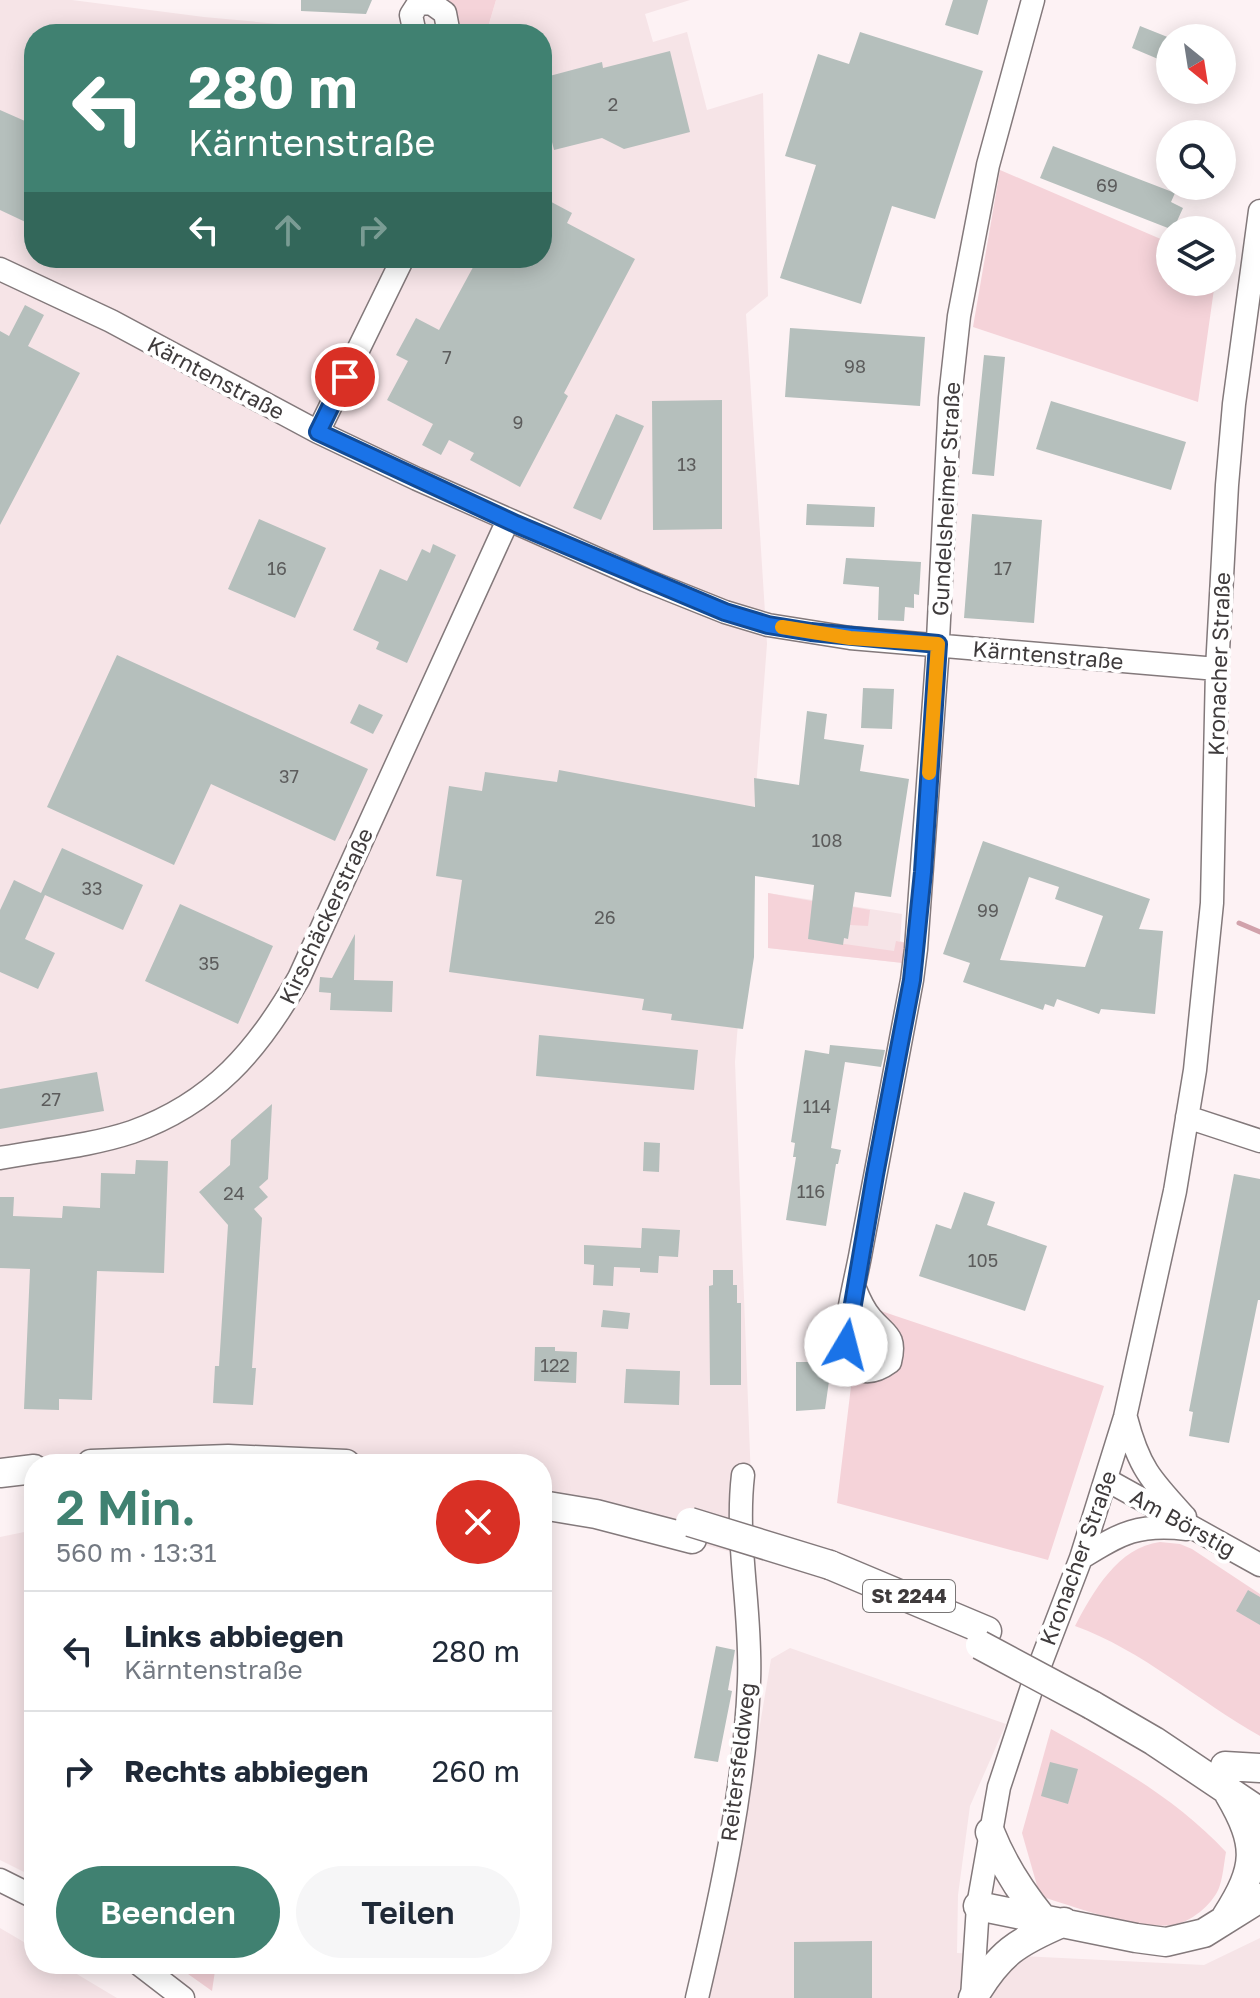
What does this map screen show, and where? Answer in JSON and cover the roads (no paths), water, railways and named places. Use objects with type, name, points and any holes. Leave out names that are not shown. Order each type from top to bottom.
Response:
[{"type":"main road","points":[[0,1473],[24,1470]]},
{"type":"main road","points":[[0,1490],[24,1487]]},
{"type":"main road","name":"St 2244","points":[[552,1490],[602,1499],[828,1573],[983,1638],[1096,1697],[1226,1778],[1260,1791]]},
{"type":"main road","name":"St 2244","points":[[552,1507],[691,1530]]},
{"type":"main road","points":[[1224,1921],[1249,1872],[1252,1851],[1250,1835],[1226,1778],[1260,1768]]},
{"type":"main road","name":"St 2244","points":[[1226,1778],[1260,1812]]},
{"type":"main road","points":[[990,1832],[1001,1859],[1020,1890],[1053,1920]]},
{"type":"main road","points":[[978,1906],[1166,1942],[1204,1933],[1260,1898]]},
{"type":"main road","points":[[973,1998],[987,1974],[1007,1952],[1053,1920]]},
{"type":"street","name":"Gundelsheimer Straße","points":[[855,1289],[912,980],[938,644],[949,412],[959,316],[988,165],[1033,0]]},
{"type":"street","points":[[413,24],[411,15],[418,4],[431,3],[445,13],[447,24]]},
{"type":"street","name":"Kronacher Straße","points":[[973,1998],[978,1906],[999,1787],[1020,1721],[1081,1558],[1125,1417],[1175,1191],[1195,1070],[1212,903],[1217,669],[1227,485],[1234,404],[1260,211]]},
{"type":"street","points":[[318,432],[398,268]]},
{"type":"street","name":"Kärntenstraße","points":[[0,269],[111,321],[318,432],[508,520],[704,605],[756,621],[850,638],[1217,669]]},
{"type":"street","name":"Kirschäckerstraße","points":[[0,1158],[109,1138],[156,1122],[211,1090],[274,1023],[299,978],[508,520]]},
{"type":"street","points":[[1187,1117],[1260,1141]]},
{"type":"street","points":[[1125,1417],[1141,1465],[1196,1530]]},
{"type":"street","name":"Reitersfeldweg","points":[[697,1998],[735,1810],[745,1740],[749,1680],[739,1514],[743,1475]]},
{"type":"street","name":"Am Börstig","points":[[1107,1480],[1260,1565]]},
{"type":"street","points":[[1081,1558],[1110,1540],[1140,1528],[1196,1530]]},
{"type":"street","points":[[0,1880],[24,1892]]},
{"type":"street","points":[[152,1974],[183,1998]]},
{"type":"waterway","points":[[1239,923],[1260,932]]}]
